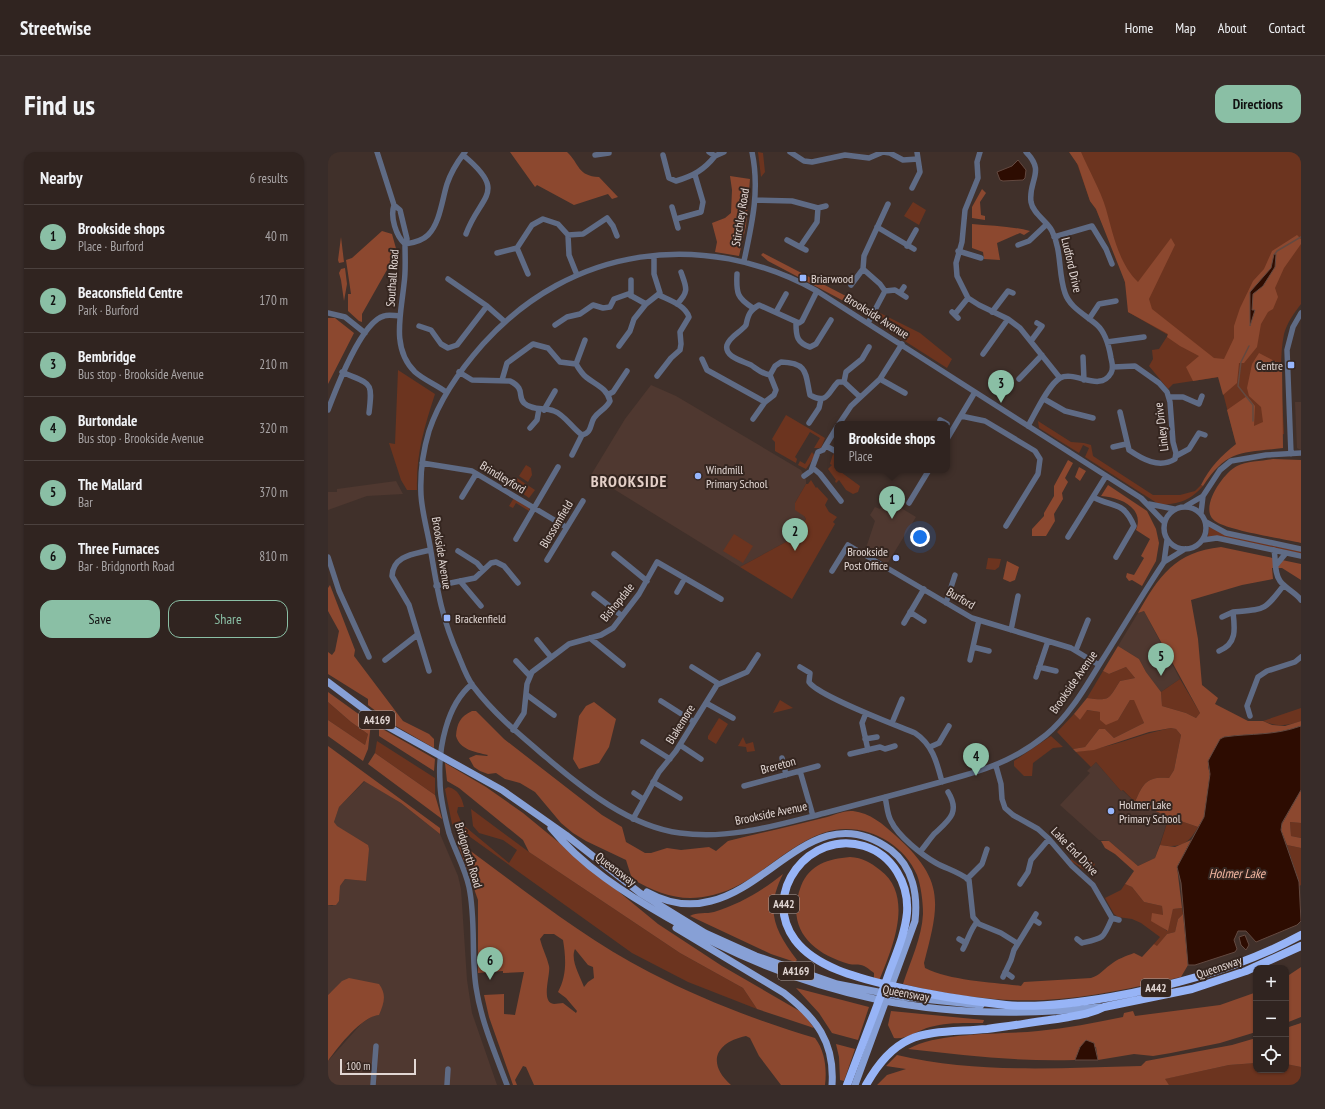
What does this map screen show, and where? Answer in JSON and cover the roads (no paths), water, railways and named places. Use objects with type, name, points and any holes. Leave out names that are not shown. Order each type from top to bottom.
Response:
[{"type":"highway","name":"A442","points":[[847,1085],[869,1038],[876,1020],[894,971],[907,914],[904,887],[895,868],[879,853],[866,846],[849,842],[820,848],[807,856],[795,869],[786,886],[784,899],[784,913],[794,938],[815,959],[836,969],[878,983],[939,996],[1003,1005]]},
{"type":"highway","name":"Queensway","points":[[1003,1005],[1079,1002],[1146,991],[1200,977],[1242,963],[1301,935]]},
{"type":"highway","name":"Queensway","points":[[1104,1007],[1192,989],[1246,971],[1301,946]]},
{"type":"highway","name":"A442","points":[[866,1085],[884,1057],[897,1046],[913,1038],[931,1033],[1017,1025],[1092,1013],[1104,1007]]},
{"type":"main road","name":"Queensway","points":[[328,682],[385,725],[502,790],[566,835],[610,871],[661,907],[705,933],[749,953],[837,984],[904,997],[968,1005],[1003,1005]]},
{"type":"main road","name":"Queensway","points":[[547,822],[562,841],[585,861],[614,884],[656,912],[703,938],[761,965],[834,990],[901,1006],[944,1011],[984,1013],[1046,1012],[1104,1007]]},
{"type":"main road","points":[[610,871],[655,897],[676,903],[699,903],[712,901],[738,891],[793,853],[819,838],[844,834],[867,837],[881,843],[893,852],[909,873],[914,886],[916,897],[915,922],[894,971]]},
{"type":"main road","points":[[656,912],[667,922],[784,993],[799,1005],[818,1026],[828,1047],[832,1064],[832,1085]]},
{"type":"main road","points":[[855,1085],[862,1054]]},
{"type":"street","name":"Southall Road","points":[[377,152],[394,205],[400,210],[407,239],[405,244],[404,283],[400,316],[400,343],[405,359],[416,372],[446,392]]},
{"type":"street","points":[[709,152],[715,156]]},
{"type":"street","points":[[663,155],[669,178],[676,181],[695,175],[706,167],[715,156],[724,152]]},
{"type":"street","name":"Stirchley Road","points":[[744,261],[756,200],[756,169],[752,152]]},
{"type":"street","points":[[790,152],[804,161],[812,162],[845,155],[869,158],[883,152],[890,153],[903,160],[918,159]]},
{"type":"street","points":[[912,188],[920,172],[917,152]]},
{"type":"street","points":[[980,152],[977,162],[978,178],[967,201],[962,242],[958,251],[956,263],[957,276],[968,298],[992,312],[1008,319],[1020,328],[1060,378]]},
{"type":"street","name":"Ludford Drive","points":[[1029,153],[1034,160],[1037,169],[1030,193],[1032,207],[1047,224],[1059,249],[1065,292],[1072,305],[1098,326],[1107,342],[1113,367]]},
{"type":"street","points":[[394,205],[391,212],[399,239],[405,244],[417,241],[427,236],[436,224],[448,182],[464,154],[485,178],[489,191],[466,234]]},
{"type":"street","points":[[595,155],[609,154]]},
{"type":"street","points":[[676,219],[701,212],[703,202],[695,175]]},
{"type":"street","points":[[756,200],[792,202],[818,208],[826,206]]},
{"type":"street","points":[[851,285],[863,269],[864,256],[888,204]]},
{"type":"street","points":[[672,207],[678,228]]},
{"type":"street","points":[[800,247],[817,222],[818,208]]},
{"type":"street","points":[[568,235],[582,234],[607,218],[613,226],[617,236]]},
{"type":"street","points":[[498,253],[517,248],[532,225],[543,219],[551,220],[558,224],[568,235],[569,255],[578,275]]},
{"type":"street","points":[[1018,245],[1029,240],[1047,224]]},
{"type":"street","points":[[1054,238],[1062,234],[1092,226],[1106,249],[1112,264]]},
{"type":"street","points":[[877,227],[914,250]]},
{"type":"street","points":[[907,246],[916,230]]},
{"type":"street","points":[[787,240],[806,250]]},
{"type":"street","points":[[517,248],[528,274]]},
{"type":"street","points":[[958,251],[981,258]]},
{"type":"street","name":"Brookside Avenue","points":[[1164,522],[1149,504],[902,344],[817,291],[775,271],[744,261],[699,254],[638,257],[610,264],[578,275],[526,304],[504,322],[459,372],[446,392],[428,432],[422,463],[421,495],[436,586],[446,628],[472,684],[513,730],[612,808],[654,828],[670,832],[710,836],[750,832],[942,782],[996,766],[1028,748],[1050,731],[1072,706],[1164,562],[1167,540]]},
{"type":"street","points":[[654,256],[654,274],[660,293],[659,295]]},
{"type":"street","points":[[863,269],[880,284],[885,291]]},
{"type":"street","points":[[677,304],[685,295],[686,290],[682,272]]},
{"type":"street","points":[[737,274],[738,295],[741,300],[754,308]]},
{"type":"street","points":[[448,279],[487,306],[504,322]]},
{"type":"street","points":[[631,280],[631,296]]},
{"type":"street","points":[[900,293],[904,287]]},
{"type":"street","points":[[885,291],[895,290],[906,297]]},
{"type":"street","points":[[992,312],[1009,290]]},
{"type":"street","points":[[796,324],[802,321],[817,291]]},
{"type":"street","points":[[868,323],[885,291]]},
{"type":"street","points":[[555,325],[566,317],[580,314],[594,305],[603,308],[610,307],[614,299],[628,294],[646,304]]},
{"type":"street","points":[[776,312],[786,294]]},
{"type":"street","points":[[657,376],[672,356],[680,350],[680,332],[689,320],[686,311],[677,304],[659,295]]},
{"type":"street","points":[[619,346],[630,331],[632,322],[646,304],[659,295]]},
{"type":"street","points":[[955,314],[968,298]]},
{"type":"street","points":[[1089,319],[1099,304],[1116,302]]},
{"type":"street","points":[[770,375],[764,374],[746,363],[735,359],[728,352],[727,346],[731,338],[746,325],[748,315],[759,305],[776,312],[796,324]]},
{"type":"street","points":[[419,326],[432,330],[441,344],[448,348],[457,345],[487,306]]},
{"type":"street","points":[[328,313],[345,317],[365,333]]},
{"type":"street","points":[[1291,454],[1287,350],[1293,327],[1301,313]]},
{"type":"street","points":[[328,410],[342,372],[365,333],[377,320],[384,316],[400,316]]},
{"type":"street","points":[[983,354],[1008,319]]},
{"type":"street","points":[[796,324],[796,335],[798,340],[810,347],[816,344],[831,320]]},
{"type":"street","points":[[1031,342],[1042,324]]},
{"type":"street","points":[[1107,342],[1144,337]]},
{"type":"street","points":[[576,364],[585,340]]},
{"type":"street","points":[[502,380],[507,363],[534,344],[548,348],[560,362],[576,364],[583,374],[609,394],[610,401],[606,409],[594,418],[590,429],[582,435],[572,455]]},
{"type":"street","points":[[840,421],[845,412],[880,379],[902,344]]},
{"type":"street","points":[[844,382],[846,372],[862,360],[869,347]]},
{"type":"street","points":[[1019,378],[1042,355]]},
{"type":"street","points":[[1083,357],[1084,380]]},
{"type":"street","points":[[702,359],[707,370],[765,402]]},
{"type":"street","points":[[770,375],[775,366],[781,362],[799,366],[807,374],[810,395],[821,399],[828,396],[838,382],[844,382],[860,397]]},
{"type":"street","name":"Linley Drive","points":[[1113,367],[1135,366],[1159,382],[1169,397],[1176,456],[1171,461],[1162,464],[1148,461],[1129,450],[1126,444]]},
{"type":"street","points":[[1028,426],[1052,386],[1060,378],[1067,376],[1084,380],[1098,381],[1106,378],[1111,373],[1113,367]]},
{"type":"street","points":[[609,394],[613,392],[627,371]]},
{"type":"street","points":[[342,372],[367,383],[372,391],[369,413]]},
{"type":"street","points":[[459,372],[472,380],[496,382],[502,380],[515,384],[520,388],[524,404],[558,413],[582,435]]},
{"type":"street","points":[[753,419],[765,402],[774,395],[776,390],[770,375]]},
{"type":"street","points":[[880,379],[905,393]]},
{"type":"street","points":[[530,428],[555,391]]},
{"type":"street","points":[[950,434],[975,392]]},
{"type":"street","points":[[1169,397],[1183,397],[1199,404],[1202,396]]},
{"type":"street","points":[[809,424],[819,408],[821,399]]},
{"type":"street","points":[[1044,399],[1065,411],[1093,418]]},
{"type":"street","points":[[1113,447],[1126,444],[1120,412]]},
{"type":"street","points":[[961,416],[985,421],[1035,451],[1040,459],[1038,474],[1006,526]]},
{"type":"street","points":[[804,476],[810,473],[818,452],[823,450],[834,432]]},
{"type":"street","points":[[1176,456],[1189,449],[1199,433],[1205,435]]},
{"type":"street","points":[[826,446],[834,450]]},
{"type":"street","points":[[1186,506],[1197,510],[1201,514],[1206,522],[1207,529],[1203,540],[1198,545],[1185,549],[1172,545],[1167,540],[1164,531],[1164,522],[1174,509],[1186,506],[1203,496],[1220,470],[1231,461],[1266,454],[1301,454]]},
{"type":"street","name":"Brindleyford","points":[[422,463],[462,468],[476,474],[566,528]]},
{"type":"street","points":[[516,540],[558,467]]},
{"type":"street","points":[[813,468],[820,474],[841,501]]},
{"type":"street","points":[[909,503],[927,473]]},
{"type":"street","points":[[462,497],[476,474]]},
{"type":"street","points":[[1068,537],[1106,476]]},
{"type":"street","points":[[1201,514],[1203,496]]},
{"type":"street","points":[[1093,497],[1102,502],[1114,504],[1129,513],[1134,526],[1116,557]]},
{"type":"street","name":"Blossomfield","points":[[547,560],[583,501]]},
{"type":"street","name":"Brookside Avenue","points":[[1149,504],[1174,509]]},
{"type":"street","points":[[1206,522],[1226,533],[1301,550]]},
{"type":"street","points":[[1203,540],[1217,538],[1301,556]]},
{"type":"street","name":"Burford","points":[[832,571],[848,545],[946,603],[979,620],[1076,650],[1099,665]]},
{"type":"street","name":"Brookside Avenue","points":[[1164,562],[1185,549]]},
{"type":"street","points":[[429,671],[409,605],[393,578],[393,572],[397,563],[402,558],[430,550]]},
{"type":"street","points":[[1274,550],[1278,576],[1284,585],[1294,591],[1301,600]]},
{"type":"street","points":[[458,551],[477,563],[483,570]]},
{"type":"street","points":[[1276,564],[1286,553]]},
{"type":"street","points":[[614,554],[647,581]]},
{"type":"street","points":[[328,557],[339,591],[369,657]]},
{"type":"street","points":[[436,586],[475,578],[491,563],[496,562],[504,566],[518,583]]},
{"type":"street","name":"Bishopdale","points":[[530,676],[537,667],[569,644],[601,635],[613,628],[639,594],[658,562],[721,599]]},
{"type":"street","points":[[946,603],[955,575]]},
{"type":"street","points":[[677,592],[685,578]]},
{"type":"street","points":[[460,581],[481,606]]},
{"type":"street","points":[[1222,617],[1233,612],[1262,609],[1269,604],[1284,585]]},
{"type":"street","points":[[904,622],[924,589]]},
{"type":"street","points":[[594,594],[622,616]]},
{"type":"street","points":[[1011,630],[1018,596]]},
{"type":"street","points":[[910,612],[924,621]]},
{"type":"street","points":[[1219,651],[1226,648],[1235,634],[1233,612]]},
{"type":"street","points":[[970,660],[979,620]]},
{"type":"street","points":[[1076,650],[1088,620]]},
{"type":"street","points":[[385,660],[417,635]]},
{"type":"street","points":[[590,638],[623,665]]},
{"type":"street","points":[[537,640],[551,657]]},
{"type":"street","points":[[1036,676],[1048,641]]},
{"type":"street","points":[[973,647],[989,651]]},
{"type":"street","points":[[692,667],[719,684],[747,672],[758,655]]},
{"type":"street","points":[[1250,716],[1247,706],[1258,677],[1267,671],[1295,662],[1301,657]]},
{"type":"street","points":[[513,730],[524,713],[527,684],[530,676],[516,661]]},
{"type":"street","points":[[1039,667],[1056,671]]},
{"type":"street","points":[[800,668],[810,673],[810,684],[866,713],[915,733],[924,739],[930,747],[942,782]]},
{"type":"street","name":"Bridgnorth Road","points":[[472,684],[458,698],[450,718],[441,753],[440,785],[449,832],[469,886],[473,923],[476,989],[487,1035],[507,1085]]},
{"type":"street","name":"Blakemore","points":[[633,819],[653,782],[680,746],[719,684]]},
{"type":"street","points":[[527,695],[554,715]]},
{"type":"street","points":[[892,723],[902,699]]},
{"type":"street","points":[[661,701],[694,722]]},
{"type":"street","points":[[706,703],[732,718]]},
{"type":"street","points":[[866,713],[862,723],[868,750]]},
{"type":"street","points":[[930,747],[939,742],[948,726]]},
{"type":"street","points":[[865,739],[877,737]]},
{"type":"street","points":[[643,742],[670,759]]},
{"type":"street","points":[[680,746],[701,758]]},
{"type":"street","points":[[850,754],[880,747],[885,750],[895,746]]},
{"type":"street","points":[[782,758],[786,775]]},
{"type":"street","name":"Brereton","points":[[744,786],[818,766]]},
{"type":"street","name":"Lake End Drive","points":[[996,766],[1001,784],[1002,799],[1006,808],[1013,815],[1038,828],[1049,839],[1072,866],[1093,885],[1112,918]]},
{"type":"street","points":[[800,771],[813,816]]},
{"type":"street","points":[[653,782],[680,798]]},
{"type":"street","points":[[920,852],[933,836],[950,820],[954,797],[948,792]]},
{"type":"street","points":[[634,793],[643,799]]},
{"type":"street","points":[[885,797],[890,820],[895,828],[920,852],[936,863],[967,879],[971,886],[971,910],[973,917],[977,922],[1018,943]]},
{"type":"street","points":[[1021,880],[1028,872],[1031,860],[1049,839]]},
{"type":"street","points":[[967,879],[976,872],[982,864],[987,849]]},
{"type":"street","points":[[1012,977],[1004,975],[1018,943],[1034,916],[1039,923]]},
{"type":"street","points":[[1077,939],[1080,946],[1100,939],[1104,936],[1112,918],[1119,920]]},
{"type":"street","points":[[959,939],[964,946],[972,928],[977,922]]},
{"type":"street","points":[[374,1085],[376,1046]]},
{"type":"street","points":[[447,1085],[448,1069]]},
{"type":"water","points":[[1018,160],[1026,170],[1025,178],[1023,180],[1000,180],[997,172],[1012,166]]},
{"type":"water","points":[[1274,254],[1276,254],[1275,267],[1263,286],[1253,294],[1252,310],[1255,310],[1250,326],[1250,292],[1271,268]]},
{"type":"water","name":"Holmer Lake","points":[[1301,726],[1301,790],[1282,823],[1281,830],[1299,882],[1301,921],[1297,925],[1256,942],[1246,931],[1238,931],[1234,940],[1237,949],[1235,952],[1195,965],[1188,965],[1181,883],[1177,867],[1204,817],[1210,774],[1208,761],[1220,739],[1224,737],[1272,733]]},
{"type":"water","points":[[1245,935],[1249,945],[1246,950],[1241,945],[1239,937]]},
{"type":"water","points":[[1086,1040],[1094,1043],[1098,1060],[1075,1060],[1080,1047]]},
{"type":"waterway","points":[[1275,254],[1277,251],[1301,237]]},
{"type":"waterway","points":[[1249,346],[1241,362],[1238,386],[1253,405],[1253,421]]},
{"type":"place","name":"Briarwood","points":[[803,278]]},
{"type":"place","name":"Centre","points":[[1291,365]]},
{"type":"place","name":"Bembridge","points":[[1001,403]]},
{"type":"place","name":"Windmill Primary School","points":[[698,476]]},
{"type":"place","name":"Brookside shops","points":[[892,519]]},
{"type":"place","name":"Beaconsfield Centre","points":[[795,551]]},
{"type":"place","name":"Brookside Post Office","points":[[896,558]]},
{"type":"place","name":"Brackenfield","points":[[447,618]]},
{"type":"place","name":"The Mallard","points":[[1161,676]]},
{"type":"place","name":"Burtondale","points":[[976,776]]},
{"type":"place","name":"Holmer Lake Primary School","points":[[1111,811]]},
{"type":"place","name":"Three Furnaces","points":[[490,980]]},
{"type":"district","name":"BROOKSIDE","points":[[629,481]]}]
